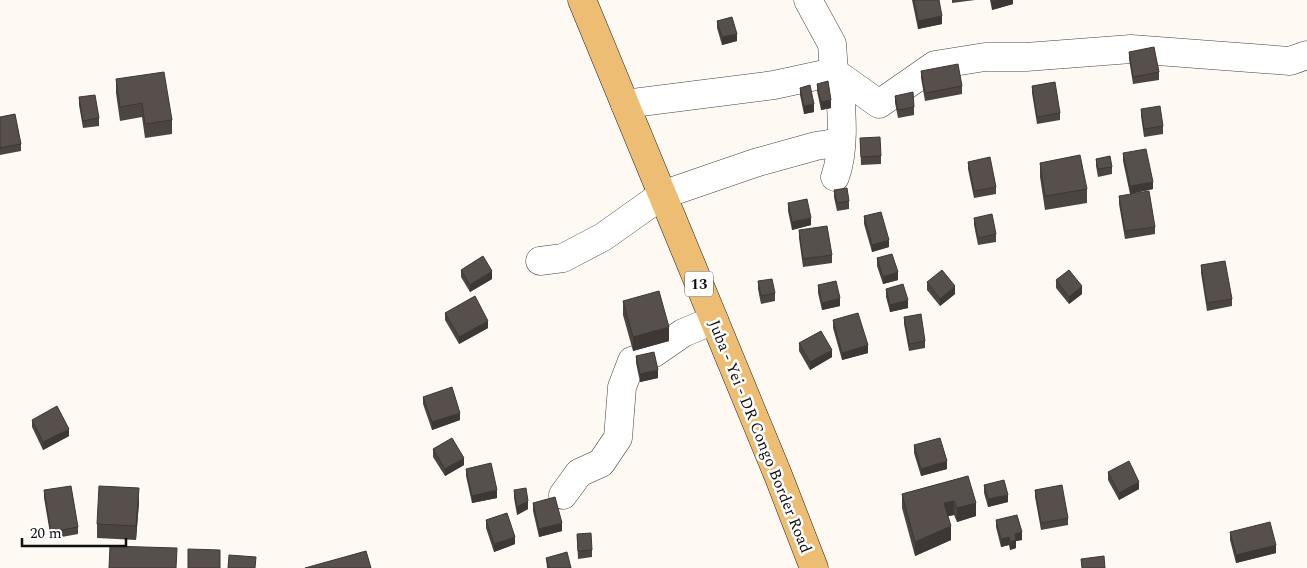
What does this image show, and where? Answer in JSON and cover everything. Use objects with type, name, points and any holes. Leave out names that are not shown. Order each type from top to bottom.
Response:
[{"type":"main road","name":"Juba - Yei - DR Congo Border Road","points":[[582,0],[814,568]]},
{"type":"street","points":[[808,0],[832,44],[842,118],[839,166],[835,177]]},
{"type":"street","points":[[625,104],[774,85],[836,74],[879,104],[935,65],[985,57],[1026,57],[1131,48],[1290,61],[1307,55]]},
{"type":"street","points":[[540,261],[563,258],[603,237],[662,195],[755,163],[816,146],[841,142]]},
{"type":"street","points":[[563,495],[579,473],[601,462],[618,438],[622,387],[632,361],[654,353],[683,333],[714,320]]},
{"type":"building","points":[[914,0],[939,0],[942,16],[918,21]]},
{"type":"building","points":[[732,17],[737,34],[722,37],[717,21]]},
{"type":"building","points":[[1154,47],[1159,72],[1133,77],[1129,52]]},
{"type":"building","points":[[958,64],[962,86],[925,93],[921,71]]},
{"type":"building","points":[[164,72],[172,120],[145,124],[142,103],[120,107],[116,79]]},
{"type":"building","points":[[828,81],[831,100],[821,102],[817,84]]},
{"type":"building","points":[[1055,82],[1060,113],[1037,117],[1032,86]]},
{"type":"building","points":[[810,85],[814,104],[804,106],[800,88]]},
{"type":"building","points":[[913,92],[914,107],[898,110],[895,96]]},
{"type":"building","points":[[95,95],[99,118],[83,121],[79,97]]},
{"type":"building","points":[[1160,106],[1163,126],[1144,129],[1141,109]]},
{"type":"building","points":[[15,114],[21,144],[0,148],[0,117]]},
{"type":"building","points":[[880,137],[881,156],[861,157],[860,138]]},
{"type":"building","points":[[1146,149],[1153,182],[1130,186],[1123,153]]},
{"type":"building","points":[[1080,155],[1087,189],[1045,196],[1040,163]]},
{"type":"building","points":[[1110,156],[1112,167],[1098,169],[1096,159]]},
{"type":"building","points":[[990,157],[996,187],[974,191],[968,162]]},
{"type":"building","points":[[847,188],[849,201],[837,203],[834,190]]},
{"type":"building","points":[[1149,191],[1155,227],[1125,231],[1119,196]]},
{"type":"building","points":[[807,199],[811,218],[792,222],[788,203]]},
{"type":"building","points":[[881,212],[889,240],[872,245],[864,216]]},
{"type":"building","points":[[992,214],[996,234],[978,238],[974,218]]},
{"type":"building","points":[[827,226],[832,255],[803,259],[799,230]]},
{"type":"building","points":[[892,254],[898,272],[883,277],[877,258]]},
{"type":"building","points":[[483,256],[492,271],[470,285],[461,270]]},
{"type":"building","points":[[1225,261],[1232,299],[1207,303],[1201,265]]},
{"type":"building","points":[[942,270],[955,286],[940,299],[927,282]]},
{"type":"building","points":[[1069,270],[1082,286],[1069,297],[1056,280]]},
{"type":"building","points":[[772,279],[775,293],[761,296],[758,281]]},
{"type":"building","points":[[836,281],[840,298],[822,303],[818,285]]},
{"type":"building","points":[[903,284],[908,300],[890,305],[886,289]]},
{"type":"building","points":[[659,291],[669,327],[633,337],[623,301]]},
{"type":"building","points":[[475,296],[488,321],[459,337],[445,313]]},
{"type":"building","points":[[858,313],[868,345],[842,353],[833,320]]},
{"type":"building","points":[[921,314],[925,341],[909,344],[904,317]]},
{"type":"building","points":[[821,331],[832,350],[810,362],[799,343]]},
{"type":"building","points":[[654,352],[658,370],[640,374],[636,356]]},
{"type":"building","points":[[452,387],[460,413],[432,422],[423,397]]},
{"type":"building","points":[[57,406],[69,429],[43,442],[32,420]]},
{"type":"building","points":[[452,438],[464,458],[445,469],[433,449]]},
{"type":"building","points":[[940,438],[947,461],[921,469],[914,445]]},
{"type":"building","points":[[1129,461],[1139,482],[1119,493],[1108,472]]},
{"type":"building","points":[[491,463],[497,490],[472,496],[466,469]]},
{"type":"building","points":[[968,476],[976,503],[957,508],[954,501],[944,503],[951,526],[915,542],[902,494]]},
{"type":"building","points":[[1004,480],[1008,495],[988,499],[984,485]]},
{"type":"building","points":[[1062,485],[1068,518],[1041,523],[1035,490]]},
{"type":"building","points":[[71,486],[78,527],[51,532],[44,490]]},
{"type":"building","points":[[99,486],[139,488],[136,526],[97,524]]},
{"type":"building","points":[[526,488],[528,501],[517,507],[514,490]]},
{"type":"building","points":[[555,497],[562,523],[539,529],[533,503]]},
{"type":"building","points":[[507,513],[515,537],[494,544],[486,520]]},
{"type":"building","points":[[1017,515],[1022,532],[1015,534],[1016,540],[1010,542],[1009,537],[1001,539],[996,520]]},
{"type":"building","points":[[1270,522],[1276,545],[1236,555],[1230,532]]},
{"type":"building","points":[[591,533],[592,550],[578,551],[577,534]]},
{"type":"building","points":[[110,546],[177,548],[176,568],[109,568]]},
{"type":"building","points":[[188,549],[220,550],[220,568],[188,568]]},
{"type":"building","points":[[366,551],[371,568],[305,568]]},
{"type":"building","points":[[567,552],[571,568],[549,568],[546,558]]},
{"type":"building","points":[[229,555],[256,557],[255,568],[228,568]]},
{"type":"building","points":[[1104,556],[1105,568],[1082,568],[1081,559]]}]
